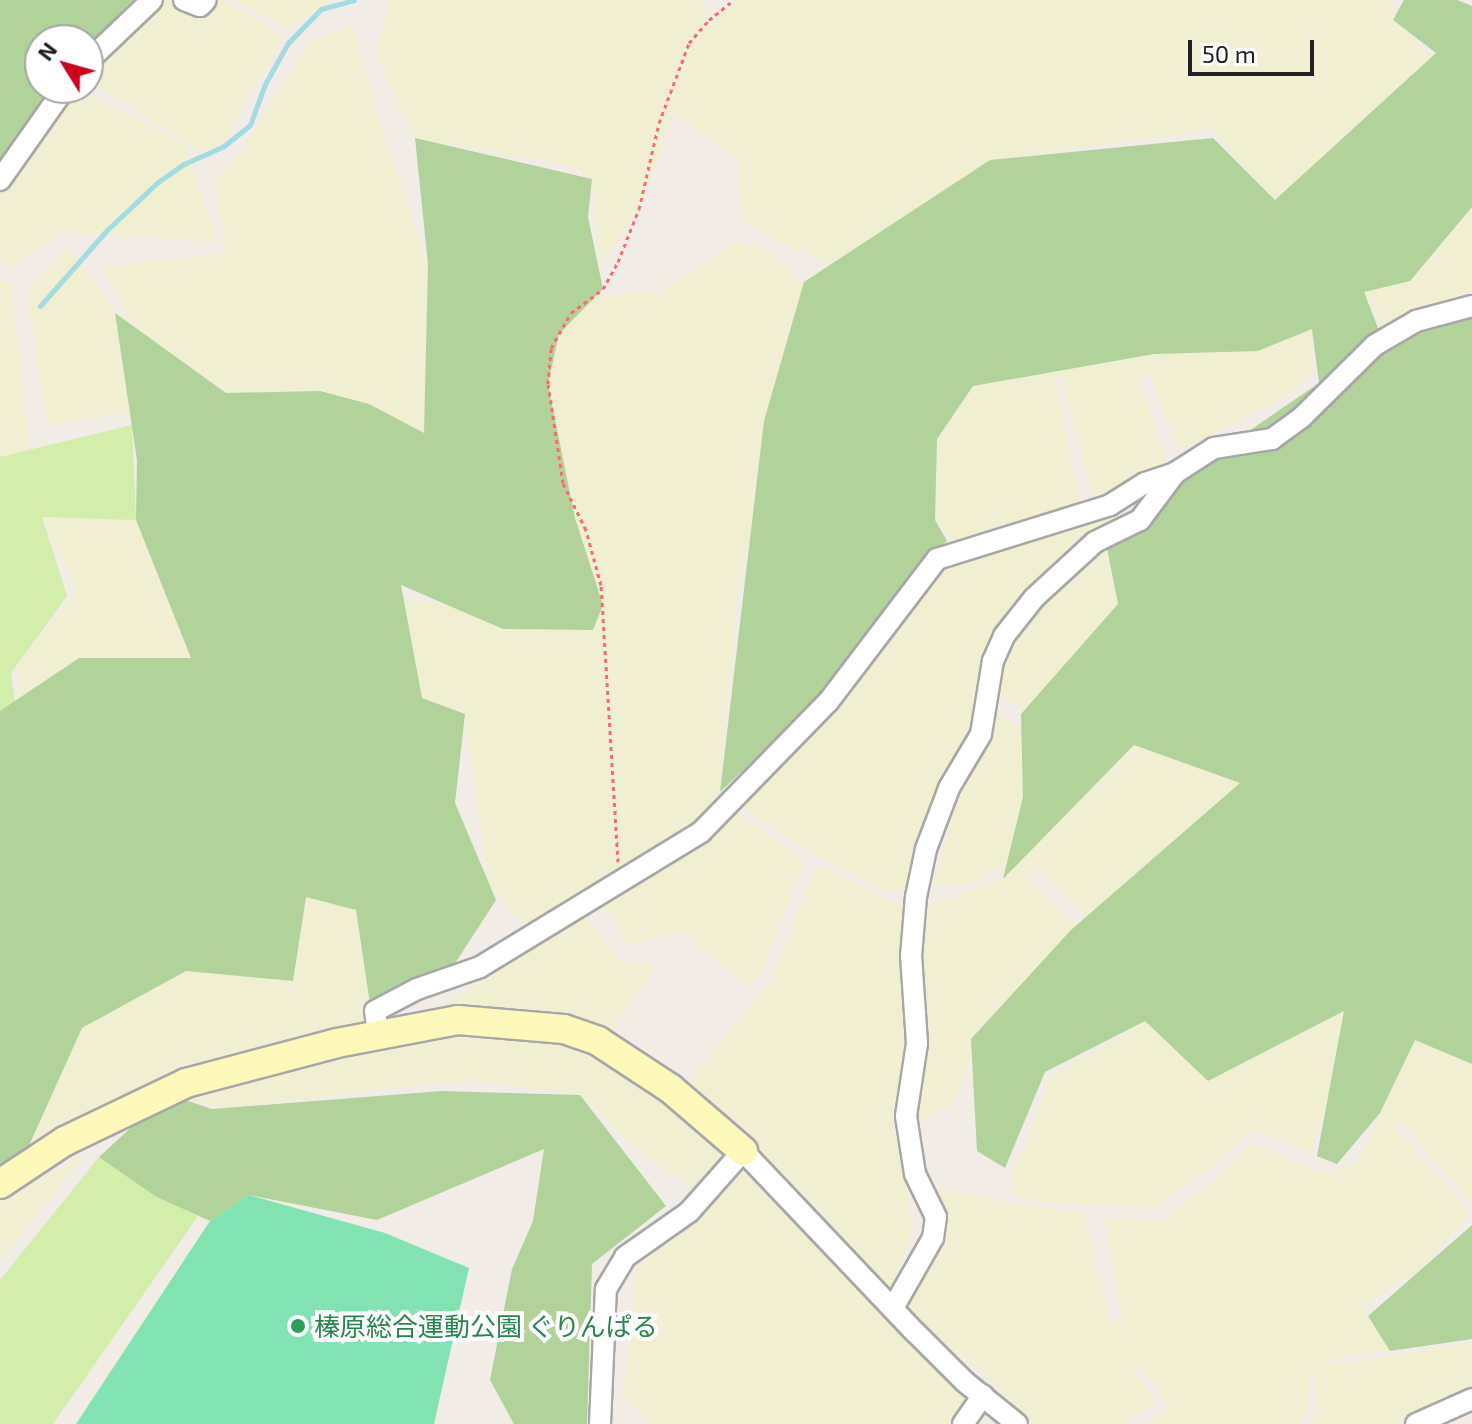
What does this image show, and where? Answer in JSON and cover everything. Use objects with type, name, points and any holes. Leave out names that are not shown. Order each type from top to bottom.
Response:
[{"type":"street","points":[[104,46],[152,0]]},
{"type":"street","points":[[184,0],[200,6],[206,0]]},
{"type":"street","points":[[0,180],[54,104]]},
{"type":"street","points":[[378,1034],[375,1011],[417,989],[480,967],[619,879],[683,846],[733,800],[828,702],[937,559],[1110,505],[1145,483],[1175,473],[1214,448],[1272,439],[1302,417],[1375,345],[1416,321],[1472,306]]},
{"type":"street","points":[[893,1308],[933,1238],[936,1217],[915,1174],[906,1116],[917,1043],[911,956],[916,897],[926,849],[949,788],[981,734],[993,661],[1004,636],[1034,598],[1095,542],[1140,520],[1175,473]]},
{"type":"street","points":[[0,1184],[65,1141],[186,1083],[378,1034],[458,1020],[564,1029],[598,1041],[651,1075],[743,1151],[965,1382],[1017,1424]]},
{"type":"street","points":[[600,1424],[606,1289],[625,1257],[689,1212],[743,1151]]},
{"type":"street","points":[[963,1424],[983,1395]]},
{"type":"street","points":[[1416,1424],[1472,1399]]},
{"type":"path","points":[[619,879],[601,585],[586,530],[563,483],[548,384],[551,348],[571,313],[603,289],[618,262],[639,209],[659,123],[689,43],[709,20],[734,0]]},
{"type":"green space","points":[[0,0],[133,0],[104,29],[104,24],[24,24],[24,104],[41,104],[0,160]]},
{"type":"green space","points":[[169,0],[200,17],[212,9],[216,0],[223,0],[283,36],[220,148],[197,149],[104,90],[104,59],[157,4]]},
{"type":"green space","points":[[234,0],[332,0],[288,29]]},
{"type":"green space","points":[[390,0],[702,0],[708,26],[736,0],[1393,0],[1393,20],[1432,57],[1275,201],[1212,130],[990,160],[830,266],[743,223],[737,159],[675,113],[639,209],[599,268],[592,179],[571,166],[415,138],[376,54]]},
{"type":"green space","points":[[1404,0],[1457,0],[1472,6],[1472,207],[1410,281],[1364,292],[1385,346],[1472,311],[1472,1064],[1415,1040],[1380,1113],[1337,1164],[1317,1156],[1344,1011],[1208,1081],[1145,1021],[1045,1072],[1005,1168],[977,1151],[971,1039],[1071,930],[1240,783],[1134,745],[1003,879],[1023,797],[1021,714],[1118,604],[1106,543],[1182,477],[1319,383],[1312,329],[1258,351],[1154,354],[973,386],[937,439],[935,520],[947,541],[923,562],[811,706],[720,792],[764,421],[804,282],[990,160],[1213,138],[1275,200],[1436,53],[1393,20]]},
{"type":"green space","points":[[352,25],[379,121],[428,264],[425,433],[369,404],[320,391],[226,393],[133,326],[102,267],[225,254],[216,177],[239,154],[310,42]]},
{"type":"green space","points":[[104,102],[184,145],[217,242],[64,232],[13,266],[0,260],[0,188],[66,104],[104,104]]},
{"type":"green space","points":[[415,138],[592,179],[588,217],[603,289],[559,334],[548,384],[575,518],[603,605],[593,630],[503,629],[401,585],[422,698],[465,714],[455,803],[496,900],[454,965],[370,1004],[356,910],[306,897],[293,981],[186,971],[82,1028],[22,1161],[0,1171],[0,711],[79,658],[191,658],[136,520],[137,460],[115,313],[226,393],[320,391],[369,404],[424,433],[428,264]]},
{"type":"green space","points":[[1472,207],[1472,291],[1383,325],[1364,291],[1410,281]]},
{"type":"green space","points":[[739,241],[771,253],[804,282],[762,456],[735,616],[720,792],[685,838],[610,875],[529,933],[489,884],[465,714],[422,699],[404,598],[593,630],[603,604],[575,518],[548,384],[559,334],[594,296],[659,291]]},
{"type":"green space","points":[[68,248],[115,313],[130,413],[47,424],[27,288]]},
{"type":"green space","points":[[0,280],[12,285],[29,450],[0,457]]},
{"type":"green space","points":[[1312,329],[1313,374],[1277,401],[1180,451],[1149,371],[1139,376],[1168,465],[1094,502],[1061,377],[1055,377],[1080,509],[957,543],[935,520],[937,439],[973,386],[1121,354],[1258,351]]},
{"type":"green space","points":[[132,425],[136,520],[42,517],[67,596],[11,673],[15,702],[0,711],[0,457]]},
{"type":"green space","points":[[1142,497],[1050,572],[992,643],[969,723],[910,890],[883,889],[816,855],[763,823],[742,805],[942,566],[1010,540],[1074,529]]},
{"type":"green space","points":[[42,517],[136,520],[191,659],[79,658],[15,702],[20,661],[77,590]]},
{"type":"green space","points":[[1106,543],[1122,603],[1025,709],[997,695],[1008,639]]},
{"type":"green space","points":[[994,713],[1021,728],[1023,797],[1008,860],[973,883],[934,884],[964,774]]},
{"type":"green space","points":[[1134,745],[1241,783],[1087,917],[1036,865],[1026,877],[1077,925],[972,1050],[954,1102],[915,1125],[918,983],[929,905],[1003,879]]},
{"type":"green space","points":[[732,809],[803,860],[762,973],[747,987],[679,929],[630,947],[600,898]]},
{"type":"green space","points":[[818,864],[892,902],[909,904],[900,969],[908,1043],[892,1122],[913,1227],[883,1311],[966,1399],[947,1424],[653,1424],[622,1397],[638,1266],[715,1204],[637,1150],[580,1095],[468,1080],[225,1108],[182,1099],[389,1044],[581,911],[620,960],[656,964],[597,1058],[670,1105],[772,978]]},
{"type":"green space","points":[[306,897],[329,897],[356,909],[370,1004],[359,1026],[222,1059],[129,1098],[22,1161],[82,1028],[186,970],[293,981]]},
{"type":"green space","points":[[1345,1011],[1335,1073],[1312,1151],[1251,1130],[1204,1173],[1157,1207],[1043,1203],[1014,1195],[1013,1174],[1050,1077],[1145,1021],[1208,1081]]},
{"type":"green space","points":[[1415,1040],[1472,1064],[1472,1204],[1400,1120],[1394,1127],[1471,1213],[1413,1275],[1361,1306],[1390,1351],[1354,1354],[1317,1365],[1343,1364],[1472,1343],[1472,1391],[1398,1424],[1309,1424],[1317,1407],[1311,1366],[1309,1407],[1299,1424],[1146,1424],[1169,1407],[1140,1366],[1134,1370],[1155,1402],[1125,1424],[1036,1424],[904,1304],[948,1226],[928,1185],[1019,1205],[1083,1213],[1110,1323],[1123,1321],[1104,1217],[1163,1220],[1217,1178],[1249,1143],[1323,1173],[1356,1164]]},
{"type":"green space","points":[[442,1091],[580,1095],[666,1206],[592,1264],[587,1424],[514,1424],[490,1380],[512,1269],[533,1221],[544,1149],[377,1220],[249,1195],[210,1221],[155,1196],[99,1157],[147,1113],[182,1099],[212,1109]]},
{"type":"green space","points":[[87,1153],[0,1260],[0,1200]]},
{"type":"green space","points":[[99,1157],[198,1216],[53,1424],[0,1424],[0,1280]]},
{"type":"green space","name":"榛原総合運動公園 ぐりんぱる","points":[[249,1195],[385,1233],[469,1268],[434,1424],[76,1424],[210,1221]]},
{"type":"green space","points":[[1472,1225],[1472,1339],[1390,1351],[1368,1316]]},
{"type":"waterway","points":[[40,306],[107,230],[158,182],[184,164],[224,146],[250,125],[265,84],[288,43],[321,9],[354,0]]},
{"type":"place","name":"榛原総合運動公園 ぐりんぱる","points":[[298,1326]]}]
